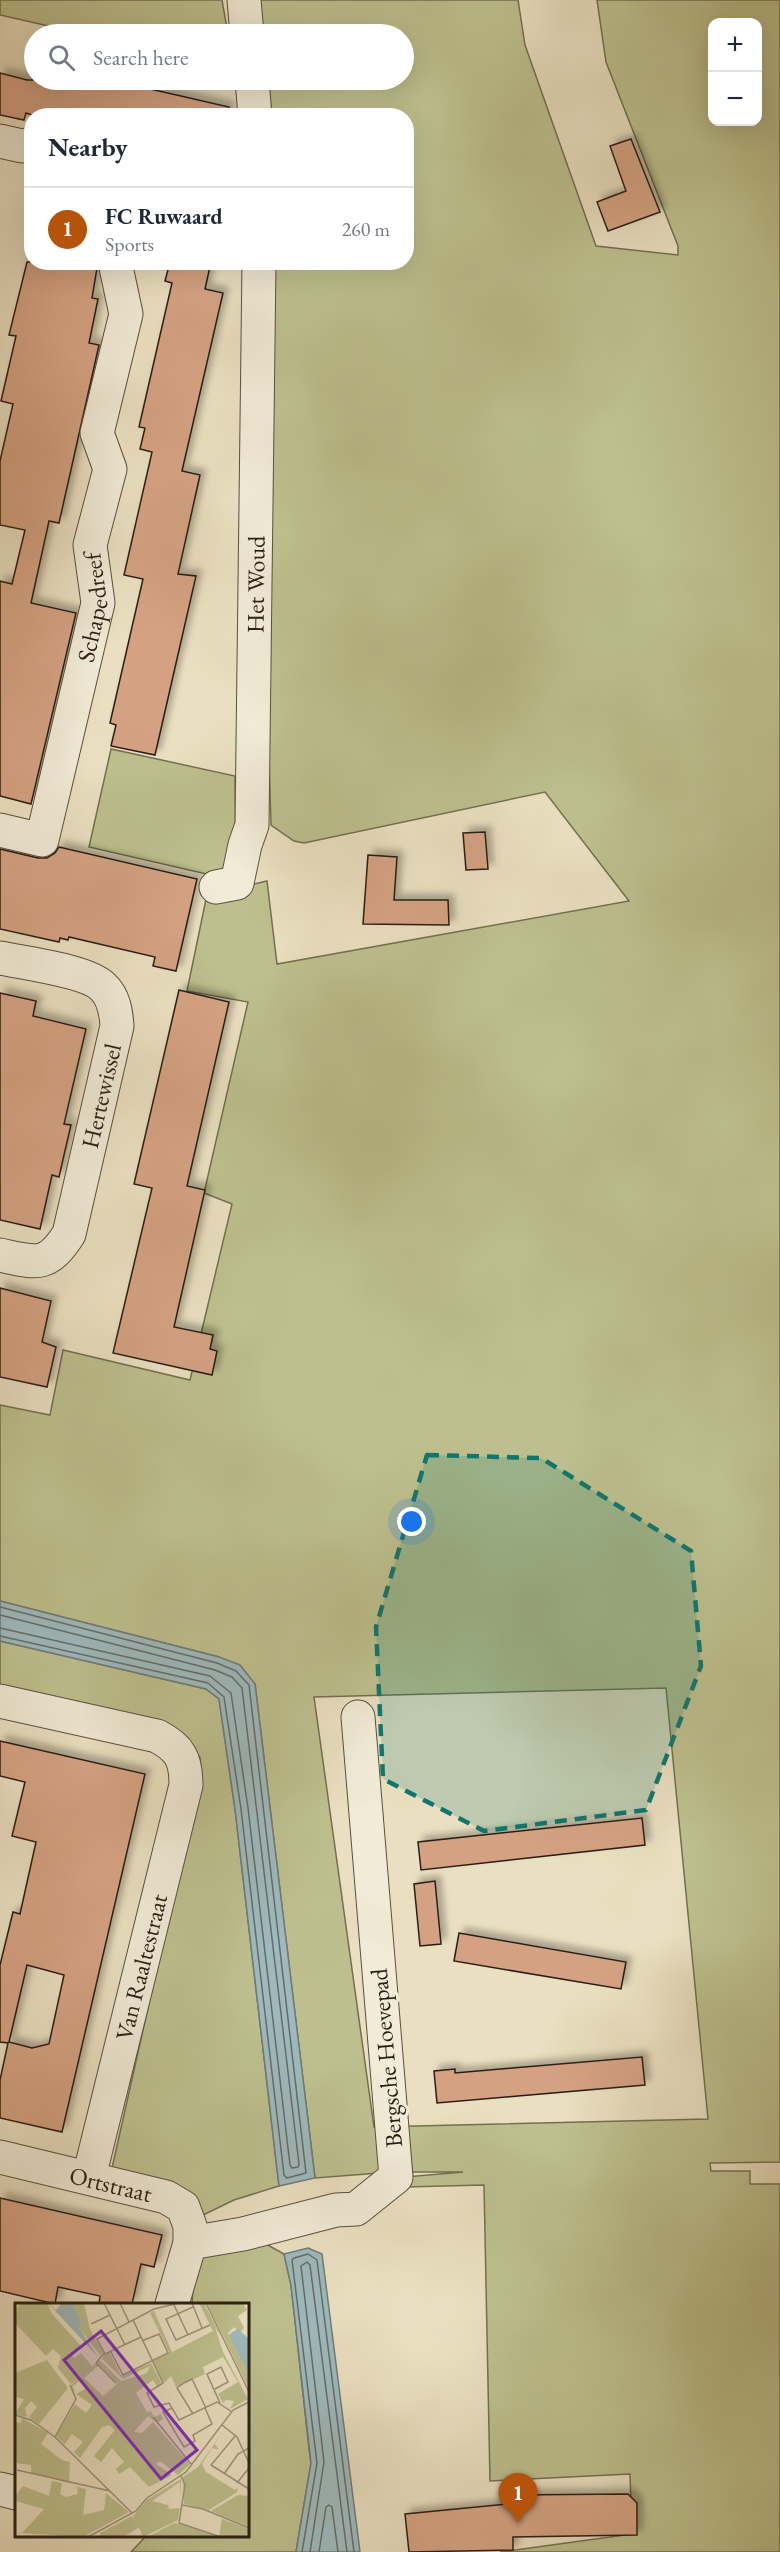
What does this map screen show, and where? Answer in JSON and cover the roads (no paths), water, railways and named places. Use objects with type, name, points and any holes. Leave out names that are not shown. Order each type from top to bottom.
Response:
[{"type":"street","points":[[244,0],[246,24]]},
{"type":"street","points":[[253,90],[254,108]]},
{"type":"street","points":[[0,141],[24,146]]},
{"type":"street","name":"Schapedreef","points":[[0,830],[42,840],[98,603],[90,545],[110,470],[98,433],[126,314],[117,270]]},
{"type":"street","name":"Het Woud","points":[[216,887],[237,883],[252,825],[259,270]]},
{"type":"street","name":"Hertewissel","points":[[0,958],[84,976],[103,986],[115,1005],[117,1026],[69,1234],[58,1251],[43,1261],[0,1255]]},
{"type":"street","name":"Van Raaltestraat","points":[[0,1701],[157,1736],[172,1744],[186,1768],[186,1785],[88,2177]]},
{"type":"street","name":"Bergsche Hoevepad","points":[[189,2243],[243,2234],[336,2210],[356,2209],[396,2177],[358,1717]]},
{"type":"street","name":"Ortstraat","points":[[0,2157],[165,2197],[183,2207],[190,2226],[189,2243]]},
{"type":"street","points":[[172,2303],[189,2243]]},
{"type":"street","points":[[0,2489],[15,2493]]},
{"type":"water","points":[[0,1601],[219,1657],[240,1665],[255,1684],[315,2178],[279,2186],[235,1809],[219,1699],[206,1689],[0,1641]]},
{"type":"water","points":[[308,2248],[322,2254],[360,2552],[296,2552],[311,2463],[291,2285],[284,2254]]},
{"type":"place","name":"FC Ruwaard","points":[[518,2523]]}]
